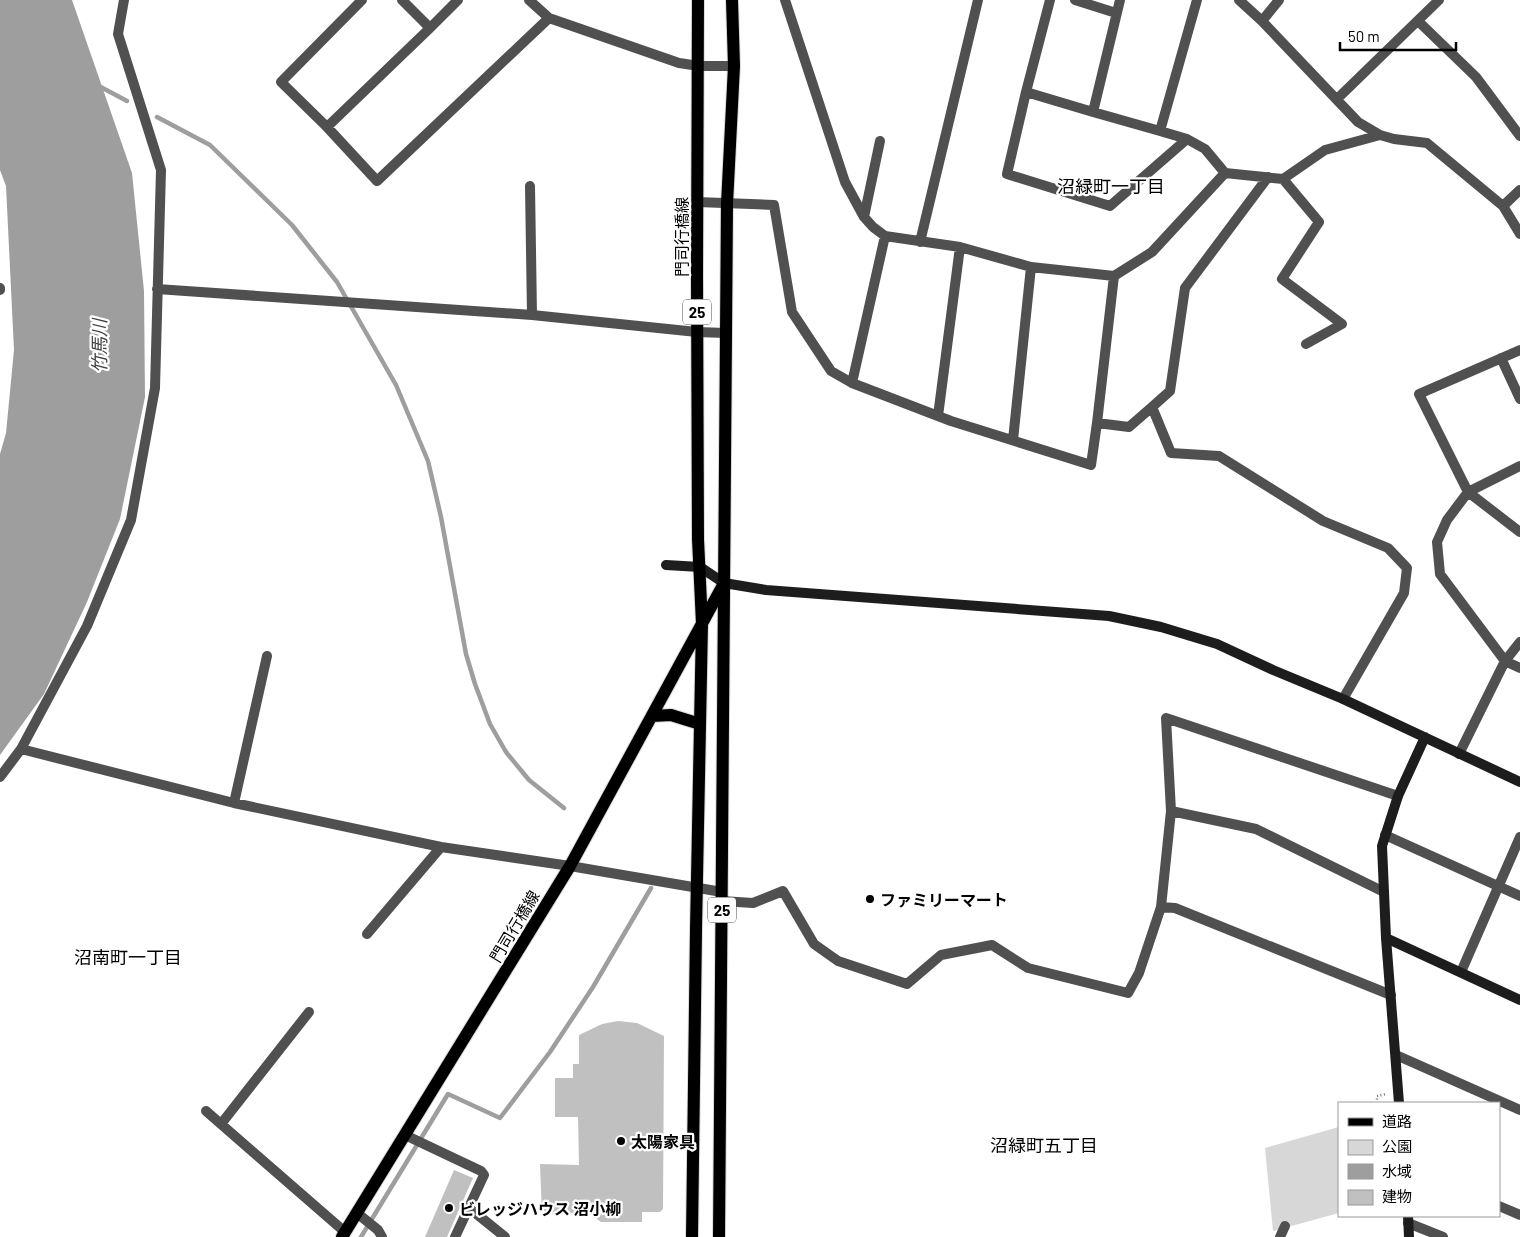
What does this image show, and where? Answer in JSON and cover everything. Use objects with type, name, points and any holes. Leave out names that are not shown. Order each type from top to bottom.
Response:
[{"type":"main road","name":"門司行橋線","points":[[692,1237],[696,888],[702,624],[697,332],[698,0]]},
{"type":"main road","name":"門司行橋線","points":[[720,1237],[727,204],[734,66],[732,0]]},
{"type":"main road","name":"門司行橋線","points":[[344,1235],[361,1216],[570,866],[724,583]]},
{"type":"main road","points":[[652,716],[672,715],[700,724]]},
{"type":"street","points":[[0,777],[21,749],[87,626],[131,520],[155,388],[161,170],[118,34],[124,0]]},
{"type":"street","points":[[362,0],[281,82],[327,127],[377,181],[549,18]]},
{"type":"street","points":[[402,0],[430,28]]},
{"type":"street","points":[[327,127],[458,0]]},
{"type":"street","points":[[529,0],[549,18],[680,62],[699,66],[734,66]]},
{"type":"street","points":[[785,0],[845,182],[864,217],[885,236],[960,247],[1031,267],[1114,276],[1152,252],[1225,173]]},
{"type":"street","points":[[920,242],[978,0]]},
{"type":"street","points":[[1050,0],[1007,174],[1110,206],[1187,139]]},
{"type":"street","points":[[1075,0],[1116,13]]},
{"type":"street","points":[[1093,112],[1120,0]]},
{"type":"street","points":[[1160,131],[1198,0]]},
{"type":"street","points":[[1238,0],[1262,21],[1358,122],[1380,135],[1394,139],[1427,143],[1503,206],[1520,234]]},
{"type":"street","points":[[1262,21],[1279,0]]},
{"type":"street","points":[[1337,99],[1439,0]]},
{"type":"street","points":[[1418,20],[1476,78],[1520,136]]},
{"type":"street","points":[[1026,92],[1187,139],[1205,149],[1225,173],[1283,179],[1325,150],[1380,135]]},
{"type":"street","points":[[864,217],[880,141]]},
{"type":"street","points":[[1097,424],[1128,427],[1170,391],[1185,288],[1268,177]]},
{"type":"street","points":[[1283,179],[1319,222],[1282,279],[1342,324],[1306,344]]},
{"type":"street","points":[[530,186],[532,315]]},
{"type":"street","points":[[1503,206],[1520,190]]},
{"type":"street","points":[[697,202],[774,205],[792,312],[831,371],[852,383],[938,416],[1091,465],[1114,276]]},
{"type":"street","points":[[852,383],[885,236]]},
{"type":"street","points":[[938,416],[960,247]]},
{"type":"street","points":[[1013,440],[1031,267]]},
{"type":"street","points":[[157,289],[532,315],[697,332],[726,333]]},
{"type":"street","points":[[1520,350],[1419,394],[1468,492],[1520,532]]},
{"type":"street","points":[[1501,358],[1520,399]]},
{"type":"street","points":[[1152,407],[1171,453],[1219,456],[1322,521],[1388,548],[1407,568],[1404,593],[1343,699]]},
{"type":"street","points":[[1520,466],[1468,492],[1447,520],[1437,542],[1440,574],[1505,661],[1520,668]]},
{"type":"street","points":[[666,565],[700,568],[724,583],[766,590],[1108,616],[1161,627],[1217,644],[1343,699],[1520,782]]},
{"type":"street","points":[[1459,754],[1505,661],[1520,642]]},
{"type":"street","points":[[234,803],[267,656]]},
{"type":"street","points":[[21,749],[234,803],[441,847],[570,866],[696,888],[753,903],[783,890],[814,944],[838,961],[907,984],[941,955],[992,945],[1028,968],[1128,993],[1139,973],[1161,907],[1172,811],[1166,718],[1398,796]]},
{"type":"street","points":[[1399,1102],[1386,938],[1382,846],[1398,796],[1426,737]]},
{"type":"street","points":[[1172,811],[1256,829],[1384,892]]},
{"type":"street","points":[[1385,836],[1520,896]]},
{"type":"street","points":[[1461,972],[1520,837]]},
{"type":"street","points":[[368,934],[441,847]]},
{"type":"street","points":[[1161,907],[1175,908],[1390,995]]},
{"type":"street","points":[[1386,938],[1520,1000]]},
{"type":"street","points":[[221,1124],[309,1012]]},
{"type":"street","points":[[1396,1055],[1520,1110]]},
{"type":"street","points":[[206,1111],[344,1235]]},
{"type":"street","points":[[409,1137],[481,1171],[484,1175],[454,1237]]},
{"type":"street","points":[[1500,1206],[1520,1215]]},
{"type":"street","points":[[468,1207],[505,1237]]},
{"type":"street","points":[[361,1216],[382,1237]]},
{"type":"street","points":[[1408,1219],[1409,1237]]},
{"type":"street","points":[[1408,1219],[1443,1237]]},
{"type":"street","points":[[1280,1237],[1285,1226]]},
{"type":"path","points":[[1377,1102],[1377,1096],[1388,1094]]},
{"type":"green space","points":[[1338,1127],[1338,1213],[1273,1231],[1265,1148]]},
{"type":"water","name":"竹馬川","points":[[0,0],[72,0],[132,173],[144,291],[145,397],[120,519],[87,602],[44,694],[0,755],[0,454],[6,433],[14,350],[6,186],[0,170]]},
{"type":"building","name":"太陽家具","points":[[618,1021],[637,1023],[664,1036],[663,1209],[660,1212],[642,1212],[642,1222],[601,1222],[597,1219],[597,1212],[542,1214],[540,1164],[579,1165],[578,1117],[555,1117],[555,1078],[573,1078],[573,1064],[579,1064],[579,1035],[602,1024]]},
{"type":"building","name":"ビレッジハウス 沼小柳","points":[[454,1170],[473,1178],[447,1237],[425,1237]]},
{"type":"waterway","points":[[97,85],[127,101]]},
{"type":"waterway","points":[[157,117],[210,145],[292,225],[337,282],[396,385],[428,461],[441,517],[466,654],[490,724],[506,752],[529,780],[564,808]]},
{"type":"waterway","points":[[361,1237],[448,1094],[500,1118],[550,1052],[593,987],[651,888]]},
{"type":"place","name":"ファミリーマート","points":[[870,899]]},
{"type":"place","name":"太陽家具","points":[[621,1141]]},
{"type":"place","name":"ビレッジハウス 沼小柳","points":[[449,1208]]},
{"type":"district","name":"沼緑町一丁目","points":[[1111,186]]},
{"type":"district","name":"沼南町一丁目","points":[[128,957]]},
{"type":"district","name":"沼緑町五丁目","points":[[1044,1145]]}]
